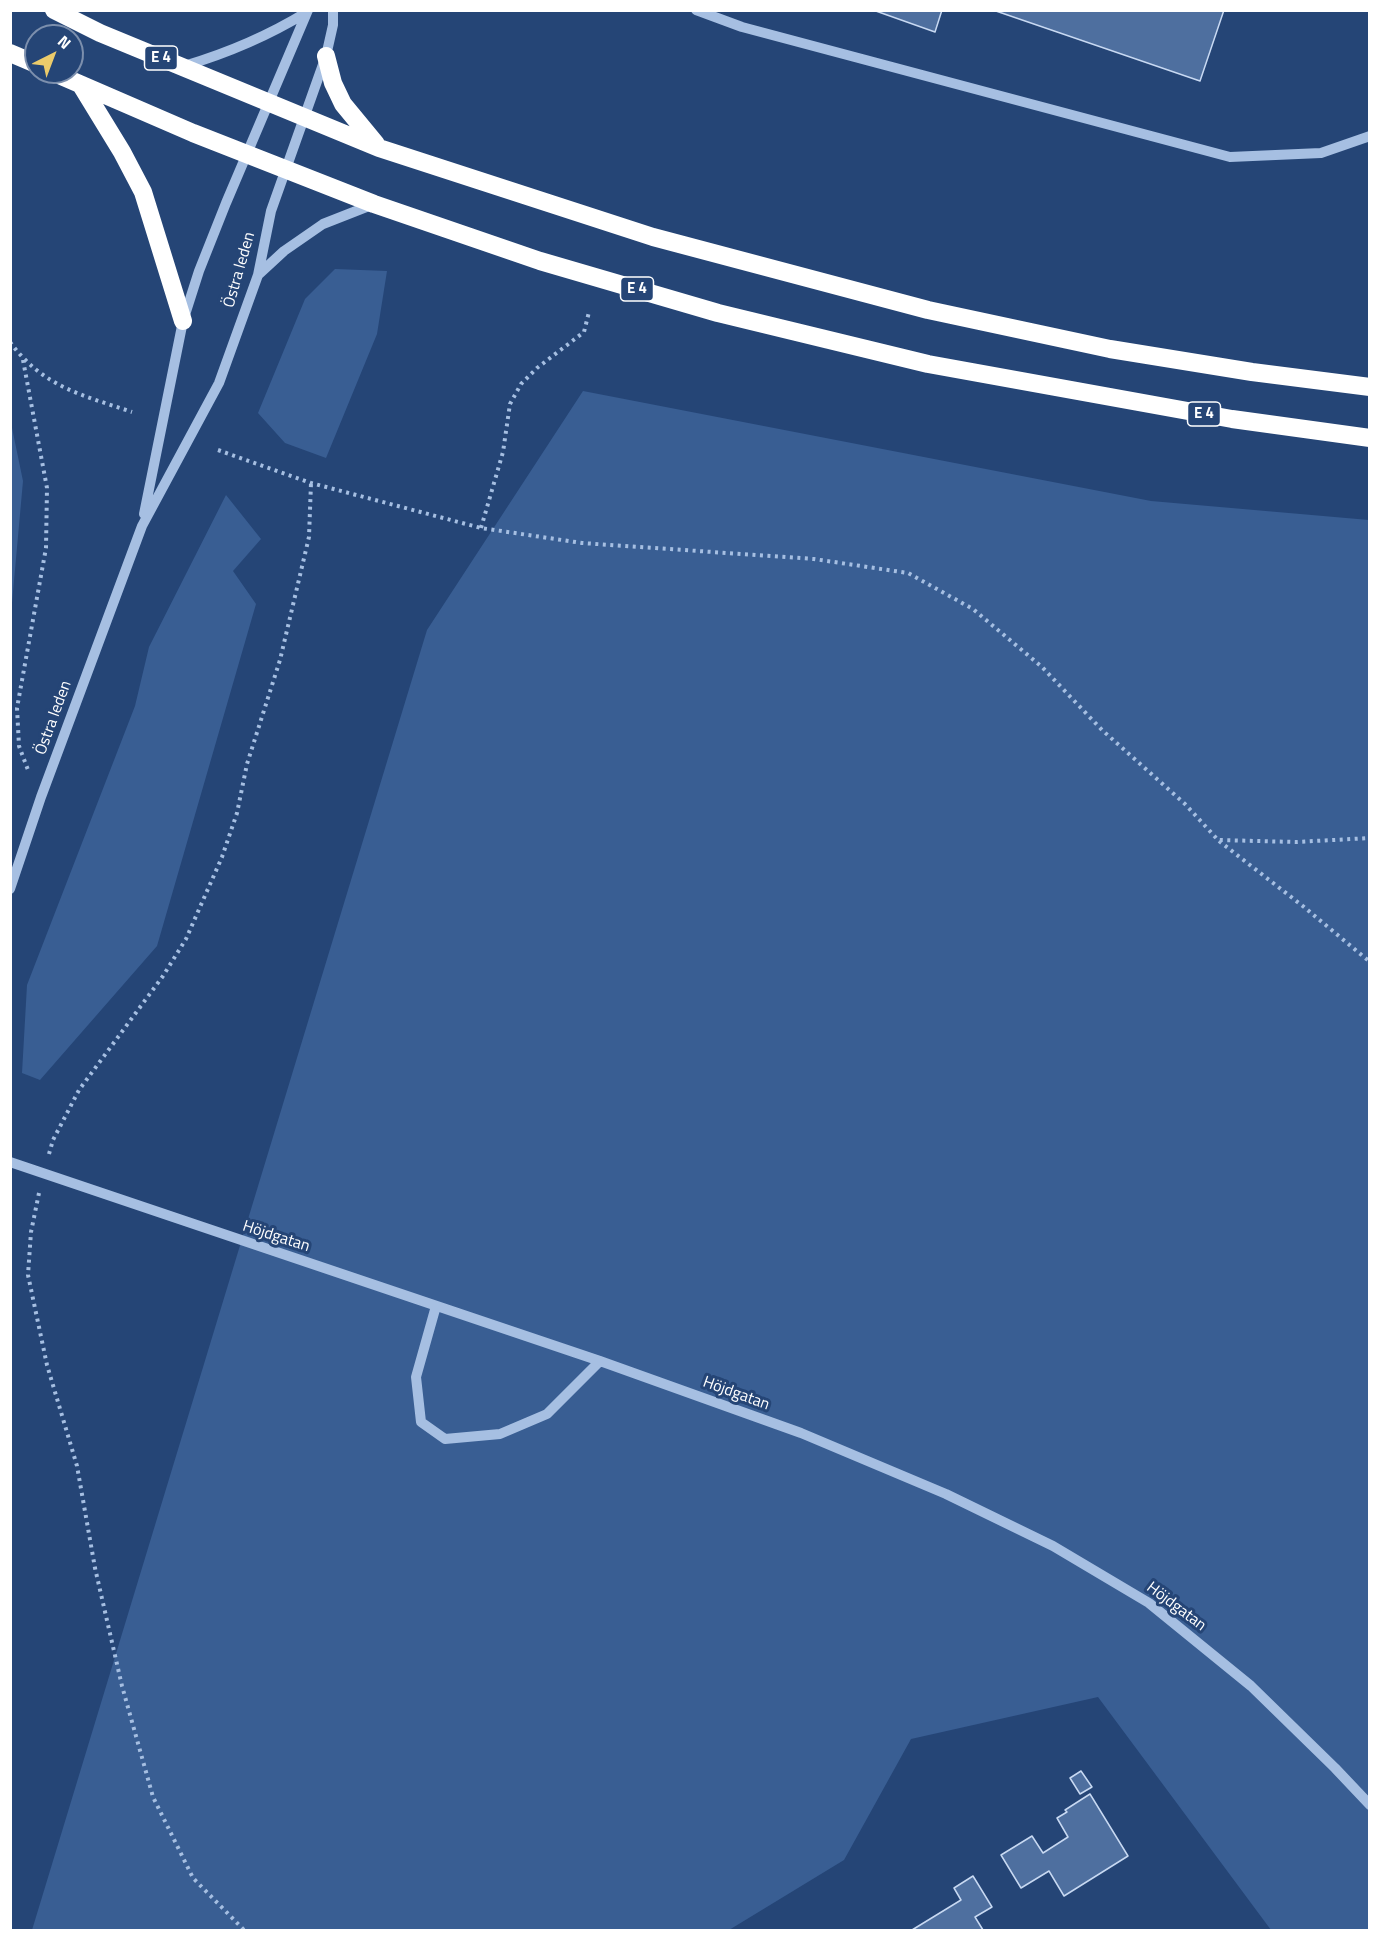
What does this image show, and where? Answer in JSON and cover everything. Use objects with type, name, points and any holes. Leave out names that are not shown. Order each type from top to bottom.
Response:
[{"type":"highway","name":"E 4","points":[[54,10],[100,33],[379,148],[653,237],[928,310],[1110,349],[1252,372],[1370,387]]},
{"type":"highway","points":[[10,52],[24,58]]},
{"type":"highway","points":[[326,56],[333,83],[343,105],[379,148]]},
{"type":"highway","name":"E 4","points":[[81,85],[246,155],[374,204],[540,261],[718,313],[928,364],[1232,419],[1370,438]]},
{"type":"highway","points":[[81,85],[122,152],[143,192],[183,321]]},
{"type":"street","name":"Östra leden","points":[[10,889],[41,797],[142,526],[219,383],[258,275],[271,211],[326,56],[333,26],[333,10]]},
{"type":"street","points":[[696,10],[742,27],[1230,157],[1321,153],[1370,136]]},
{"type":"street","name":"Östra leden","points":[[182,67],[245,46],[282,28],[308,11]]},
{"type":"street","name":"Östra leden","points":[[142,526],[183,321],[199,271],[308,11]]},
{"type":"street","points":[[258,275],[284,251],[323,224],[374,204]]},
{"type":"street","name":"Höjdgatan","points":[[10,1162],[600,1361],[801,1433],[946,1494],[1053,1546],[1149,1603],[1242,1678],[1335,1767],[1370,1806]]},
{"type":"street","points":[[436,1306],[416,1377],[421,1422],[445,1438],[500,1434],[547,1414],[600,1361]]},
{"type":"path","points":[[481,528],[503,452],[510,404],[521,384],[537,368],[584,332],[589,312]]},
{"type":"path","points":[[10,342],[23,360],[49,380],[79,394],[132,412]]},
{"type":"path","points":[[23,360],[47,488],[46,548],[17,708],[19,746],[41,797]]},
{"type":"path","points":[[218,450],[311,483],[481,528],[582,543],[814,559],[908,573],[973,609],[1042,667],[1102,730],[1185,804],[1218,840],[1305,907],[1370,962]]},
{"type":"path","points":[[1218,840],[1296,842],[1370,838]]},
{"type":"shaded area","points":[[335,269],[387,271],[377,334],[326,458],[285,443],[258,413],[305,299]]},
{"type":"shaded area","points":[[583,391],[1151,501],[1369,520],[1369,1930],[1271,1930],[1098,1697],[911,1739],[844,1860],[729,1930],[32,1930],[427,630]]},
{"type":"shaded area","points":[[11,423],[23,481],[10,614]]},
{"type":"shaded area","points":[[226,495],[261,539],[233,571],[256,604],[157,946],[40,1080],[22,1073],[27,985],[135,706],[149,647]]},
{"type":"building","points":[[873,10],[942,10],[935,32]]},
{"type":"building","points":[[993,10],[1224,10],[1200,81]]},
{"type":"building","points":[[1081,1771],[1092,1787],[1080,1794],[1070,1778]]},
{"type":"building","points":[[1090,1794],[1128,1856],[1064,1896],[1049,1871],[1021,1888],[1001,1855],[1032,1836],[1043,1853],[1068,1837],[1057,1818]]},
{"type":"building","points":[[973,1876],[992,1907],[975,1917],[983,1930],[912,1930],[961,1900],[954,1888]]}]
